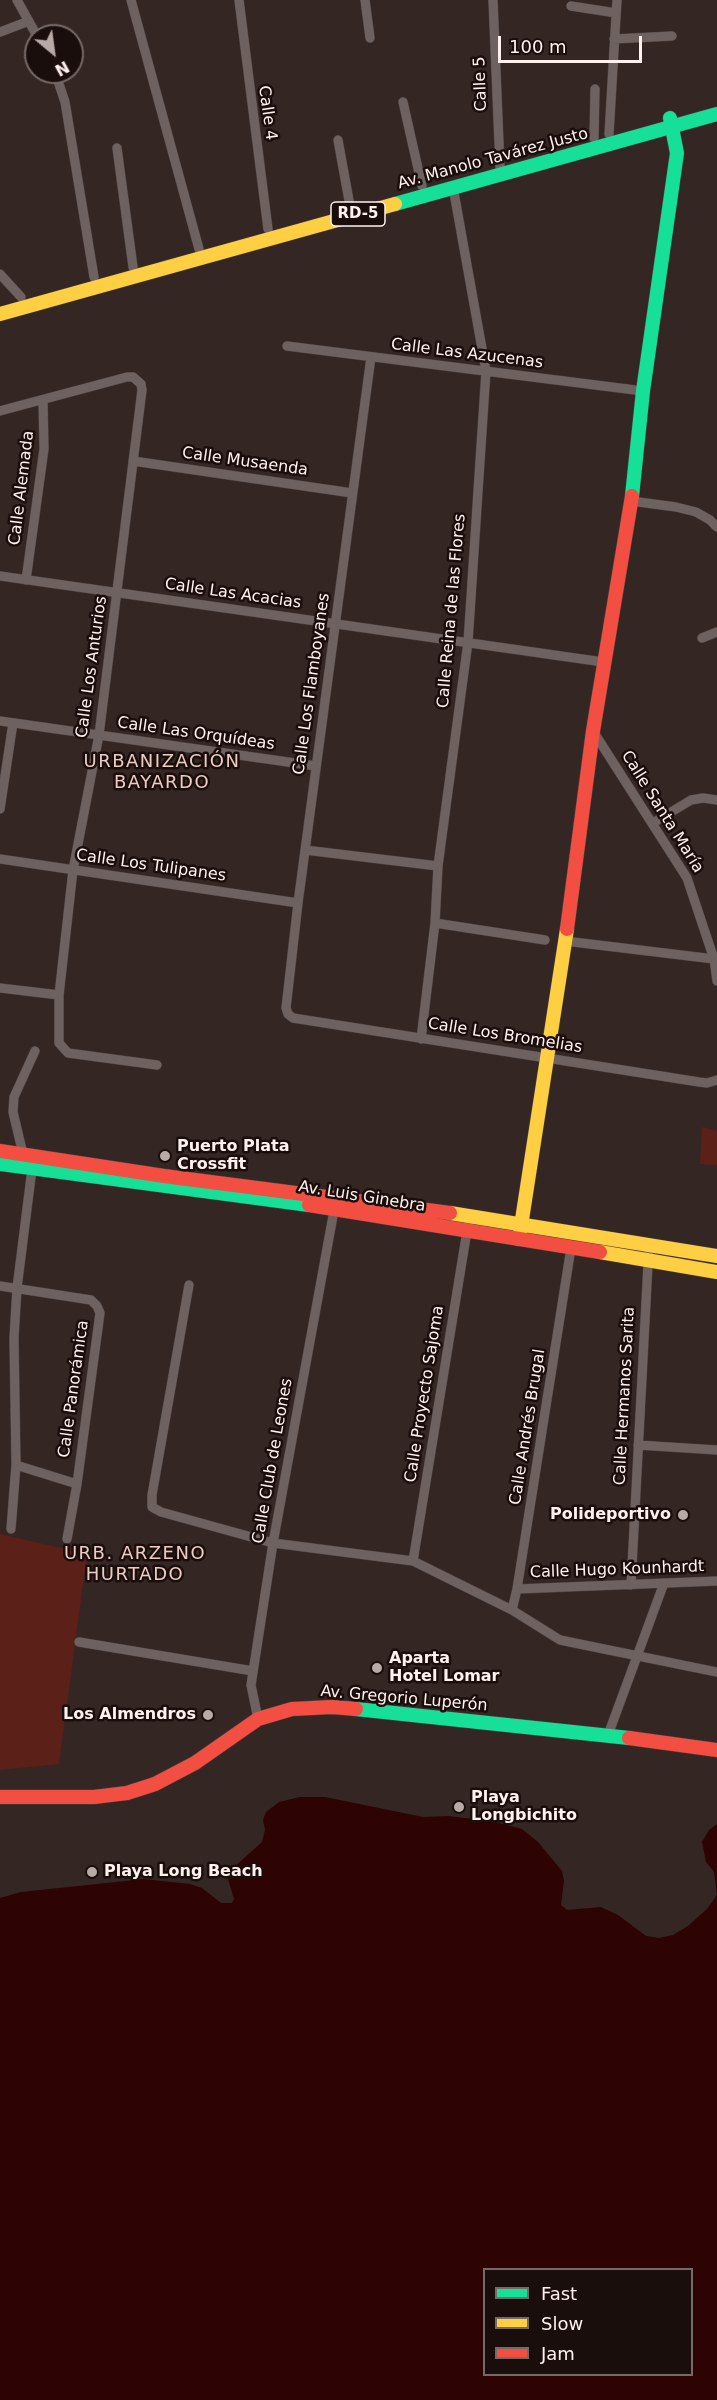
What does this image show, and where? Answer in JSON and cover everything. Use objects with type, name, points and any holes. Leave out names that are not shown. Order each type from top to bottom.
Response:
[{"type":"street","points":[[17,0],[31,24]]},
{"type":"street","points":[[130,0],[199,249]]},
{"type":"street","name":"Calle 4","points":[[239,0],[268,229]]},
{"type":"street","points":[[365,0],[370,38]]},
{"type":"street","name":"Calle 5","points":[[493,0],[500,167]]},
{"type":"street","points":[[609,134],[617,0]]},
{"type":"street","points":[[571,6],[616,13]]},
{"type":"street","points":[[0,32],[29,21]]},
{"type":"street","points":[[614,39],[672,36]]},
{"type":"street","points":[[59,84],[65,102],[94,277]]},
{"type":"street","points":[[594,138],[595,89]]},
{"type":"street","points":[[403,102],[422,186]]},
{"type":"street","name":"Av. Manolo Tavárez Justo","points":[[0,314],[453,187],[671,123],[717,105]]},
{"type":"street","name":"Av. Manolo Tavárez Justo","points":[[0,303],[422,186],[500,167],[609,134],[717,114]]},
{"type":"street","points":[[519,1239],[565,941],[592,731],[631,501],[643,391],[677,153],[671,123]]},
{"type":"street","points":[[338,140],[350,206]]},
{"type":"street","points":[[117,148],[133,267]]},
{"type":"street","name":"Calle Reina de las Flores","points":[[421,1039],[435,923],[438,866],[468,642],[486,371],[453,187]]},
{"type":"street","points":[[0,274],[21,297]]},
{"type":"street","name":"Calle Las Azucenas","points":[[287,346],[643,391]]},
{"type":"street","name":"Calle Los Flamboyanes","points":[[288,1014],[286,1008],[298,903],[371,357]]},
{"type":"street","name":"Calle Los Anturios","points":[[43,400],[127,377],[137,379],[142,390],[99,735],[73,870],[59,996],[59,1043],[68,1053],[157,1065]]},
{"type":"street","points":[[0,411],[43,400]]},
{"type":"street","name":"Calle Alemada","points":[[26,580],[45,449],[43,400]]},
{"type":"street","name":"Calle Musaenda","points":[[133,462],[352,493]]},
{"type":"street","points":[[631,501],[696,512],[717,527]]},
{"type":"street","name":"Calle Las Acacias","points":[[0,576],[603,662]]},
{"type":"street","points":[[702,638],[717,632]]},
{"type":"street","name":"Calle Las Orquídeas","points":[[0,721],[316,766]]},
{"type":"street","points":[[0,809],[13,723]]},
{"type":"street","name":"Calle Santa María","points":[[592,731],[687,878],[714,959],[717,981]]},
{"type":"street","points":[[653,823],[696,798],[717,800]]},
{"type":"street","points":[[305,850],[438,866]]},
{"type":"street","name":"Calle Los Tulipanes","points":[[0,859],[298,903]]},
{"type":"street","points":[[435,923],[545,940]]},
{"type":"street","points":[[565,941],[714,959]]},
{"type":"street","points":[[0,987],[59,996]]},
{"type":"street","name":"Calle Los Bromelias","points":[[288,1014],[293,1018],[699,1082],[707,1083],[717,1080]]},
{"type":"street","points":[[22,1154],[13,1112],[14,1097],[35,1051]]},
{"type":"street","name":"Av. Luis Ginebra","points":[[0,1150],[336,1203],[467,1231],[717,1272]]},
{"type":"street","name":"Av. Luis Ginebra","points":[[0,1164],[523,1223],[717,1256]]},
{"type":"street","points":[[11,1529],[16,1465],[14,1338],[17,1288],[32,1169]]},
{"type":"street","name":"Calle Club de Leones","points":[[258,1719],[251,1685],[253,1671],[273,1543],[336,1203]]},
{"type":"street","name":"Calle Proyecto Sajoma","points":[[413,1561],[471,1217]]},
{"type":"street","name":"Calle Hermanos Sarita","points":[[631,1585],[649,1245]]},
{"type":"street","name":"Calle Andrés Brugal","points":[[512,1610],[571,1248]]},
{"type":"street","points":[[189,1285],[152,1495],[152,1507],[161,1512],[273,1543],[413,1561],[512,1610],[560,1640],[717,1672]]},
{"type":"street","name":"Calle Panorámica","points":[[0,1286],[91,1300],[100,1313],[77,1484],[67,1539]]},
{"type":"street","points":[[638,1445],[717,1449]]},
{"type":"street","points":[[16,1465],[77,1484]]},
{"type":"street","name":"Calle Hugo Kounhardt","points":[[517,1589],[717,1581]]},
{"type":"street","points":[[608,1735],[664,1583]]},
{"type":"street","points":[[79,1642],[253,1671]]},
{"type":"street","name":"Av. Gregorio Luperón","points":[[0,1797],[94,1797],[127,1793],[155,1784],[195,1763],[258,1719],[292,1709],[332,1707],[608,1735],[717,1750]]},
{"type":"shaded area","points":[[702,1127],[717,1131],[717,1165],[700,1164]]},
{"type":"shaded area","points":[[0,1534],[87,1554],[59,1764],[0,1770]]},
{"type":"shaded area","points":[[300,1797],[325,1797],[423,1817],[448,1816],[491,1821],[522,1829],[538,1842],[562,1871],[564,1881],[561,1905],[567,1910],[601,1907],[618,1915],[646,1936],[659,1938],[673,1935],[688,1926],[707,1909],[717,1895],[717,2400],[0,2400],[0,1898],[21,1892],[144,1879],[190,1884],[202,1888],[221,1903],[232,1903],[234,1899],[228,1879],[232,1869],[262,1842],[265,1830],[263,1820],[266,1812],[279,1802]]},
{"type":"shaded area","points":[[717,1824],[717,1895],[714,1872],[706,1862],[702,1842],[709,1830]]},
{"type":"traffic: fast","points":[[395,204],[717,114]]},
{"type":"traffic: fast","points":[[632,496],[643,391],[677,153],[670,118]]},
{"type":"traffic: fast","points":[[0,1164],[309,1205]]},
{"type":"traffic: fast","points":[[356,1709],[629,1738]]},
{"type":"traffic: slow","points":[[0,314],[395,204]]},
{"type":"traffic: slow","points":[[519,1239],[567,929]]},
{"type":"traffic: slow","points":[[450,1213],[717,1256]]},
{"type":"traffic: slow","points":[[600,1252],[717,1272]]},
{"type":"traffic: jam","points":[[567,929],[593,731],[632,496]]},
{"type":"traffic: jam","points":[[0,1151],[164,1176],[450,1213]]},
{"type":"traffic: jam","points":[[309,1205],[600,1252]]},
{"type":"traffic: jam","points":[[0,1797],[94,1797],[127,1793],[155,1784],[195,1763],[258,1719],[292,1709],[332,1707],[356,1709]]},
{"type":"traffic: jam","points":[[629,1738],[717,1750]]},
{"type":"place","name":"Puerto Plata Crossfit","points":[[165,1156]]},
{"type":"place","name":"Polideportivo","points":[[683,1515]]},
{"type":"place","name":"Aparta Hotel Lomar","points":[[377,1668]]},
{"type":"place","name":"Los Almendros","points":[[208,1715]]},
{"type":"place","name":"Playa Longbichito","points":[[459,1807]]},
{"type":"place","name":"Playa Long Beach","points":[[92,1872]]},
{"type":"district","name":"URBANIZACIÓN BAYARDO","points":[[162,772]]},
{"type":"district","name":"URB. ARZENO HURTADO","points":[[135,1564]]}]
